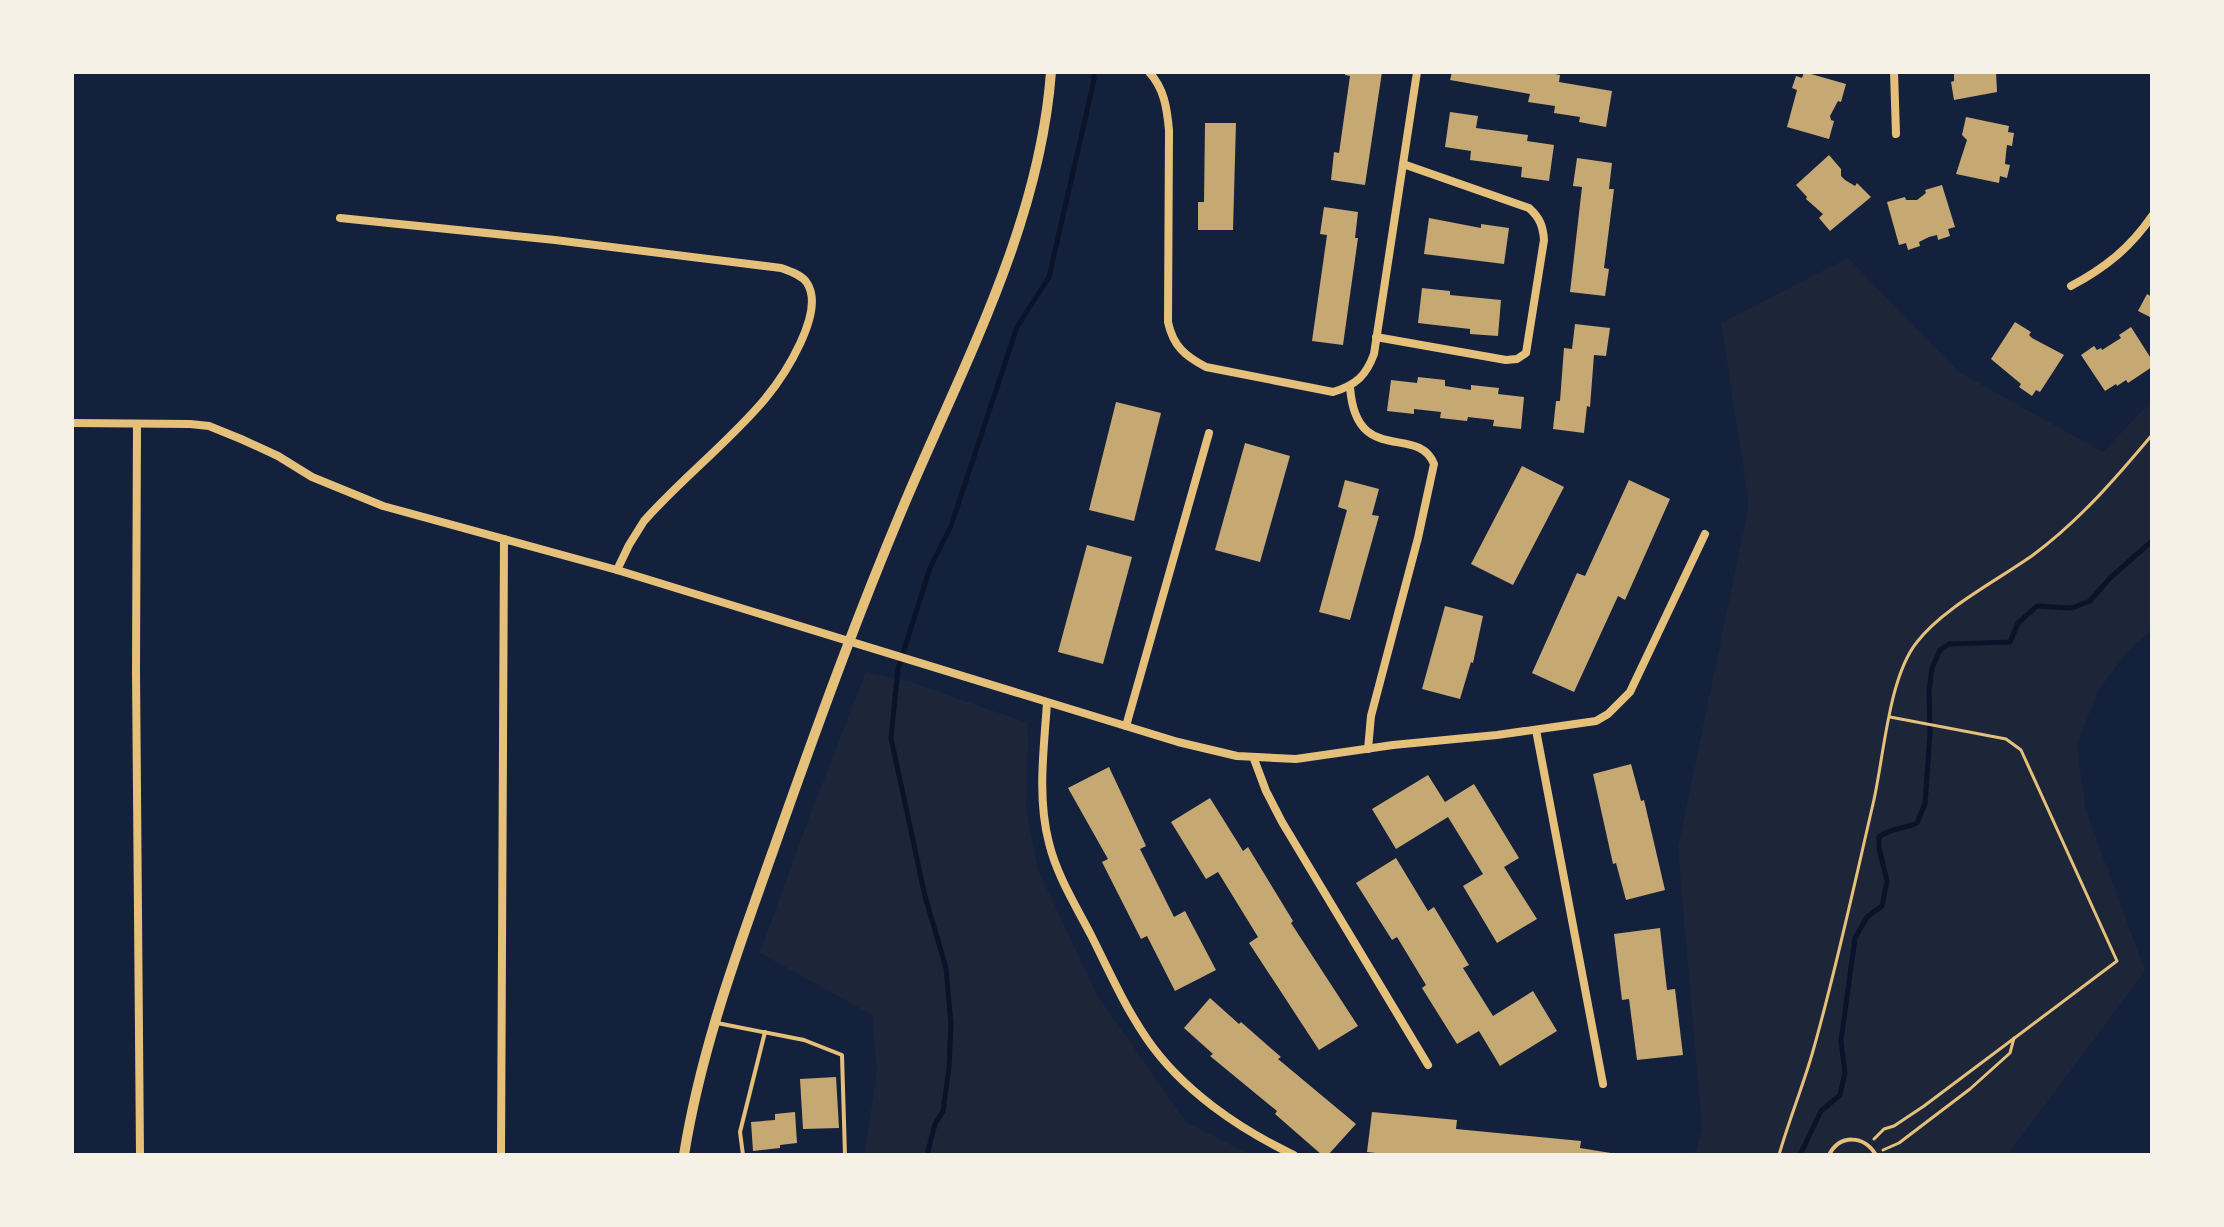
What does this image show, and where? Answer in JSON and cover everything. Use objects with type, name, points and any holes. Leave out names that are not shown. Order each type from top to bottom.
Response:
[{"type":"street","points":[[684,1155],[715,1022],[748,920],[849,640],[999,284],[1022,219],[1041,152],[1051,72]]},
{"type":"street","points":[[1149,72],[1160,88],[1167,108],[1169,130],[1168,322],[1171,337],[1188,358],[1222,372],[1333,392],[1350,387],[1368,370],[1376,337],[1417,72]]},
{"type":"street","points":[[1894,72],[1896,134]]},
{"type":"street","points":[[1376,337],[1506,360],[1517,359],[1526,353],[1544,240],[1543,226],[1529,208],[1403,164]]},
{"type":"street","points":[[2071,286],[2095,274],[2117,257],[2152,216]]},
{"type":"street","points":[[340,218],[781,268],[808,283],[813,311],[786,368],[765,398],[644,521],[617,570]]},
{"type":"street","points":[[1350,387],[1356,417],[1367,432],[1386,442],[1423,448],[1434,464],[1418,538],[1371,716],[1368,749]]},
{"type":"street","points":[[72,423],[209,426],[278,456],[312,477],[383,506],[617,570],[1178,742],[1254,759],[1296,759],[1596,721],[1622,703],[1630,692],[1705,534]]},
{"type":"street","points":[[137,424],[140,1155]]},
{"type":"street","points":[[1126,726],[1209,433]]},
{"type":"street","points":[[501,1155],[504,539]]},
{"type":"street","points":[[1047,703],[1043,814],[1048,842],[1058,870],[1134,1019],[1166,1064],[1191,1088],[1237,1123],[1294,1155]]},
{"type":"street","points":[[1536,730],[1603,1084]]},
{"type":"street","points":[[1254,759],[1282,822],[1428,1065]]},
{"type":"lane","points":[[715,1022],[804,1040],[842,1055],[845,1155]]},
{"type":"lane","points":[[743,1155],[740,1132],[765,1032]]},
{"type":"lane","points":[[1829,1155],[1835,1145],[1845,1139],[1859,1139],[1876,1154]]},
{"type":"path","points":[[1779,1155],[1820,1024],[1874,799],[1901,670],[1917,641],[1931,626],[2033,555],[2072,523],[2099,498],[2152,435]]},
{"type":"path","points":[[1869,1145],[1879,1132],[1924,1106],[2117,961],[2021,750],[2006,739],[1890,717]]},
{"type":"path","points":[[1876,1154],[1899,1143],[1970,1089],[2010,1053],[2014,1038]]},
{"type":"shaded area","points":[[1848,258],[1959,372],[2103,452],[2152,400],[2152,629],[2127,652],[2098,691],[2077,744],[2085,808],[2145,971],[2007,1155],[1695,1155],[1702,1128],[1678,848],[1749,504],[1721,323]]},
{"type":"shaded area","points":[[866,672],[913,683],[1028,723],[1026,809],[1038,870],[1097,995],[1186,1122],[1251,1155],[864,1155],[877,1072],[872,1015],[760,953]]},
{"type":"building","points":[[1345,72],[1382,72],[1365,185],[1331,180],[1334,152],[1339,153],[1350,76]]},
{"type":"building","points":[[1452,72],[1545,72],[1560,75],[1559,82],[1612,91],[1606,127],[1579,122],[1580,117],[1554,113],[1555,106],[1528,102],[1530,94],[1450,80]]},
{"type":"building","points":[[1804,72],[1846,84],[1841,102],[1838,101],[1830,116],[1834,121],[1829,139],[1787,127],[1797,90],[1792,88],[1796,76],[1802,78]]},
{"type":"building","points":[[1954,72],[1996,72],[1997,92],[1954,100],[1951,82],[1954,81]]},
{"type":"building","points":[[1450,112],[1478,116],[1476,128],[1528,135],[1527,141],[1554,145],[1549,181],[1521,177],[1522,167],[1470,160],[1471,151],[1445,147]]},
{"type":"building","points":[[1966,117],[2009,126],[2008,132],[2014,133],[2012,146],[2007,145],[2005,164],[2010,165],[2007,178],[2000,176],[1999,183],[1956,174],[1967,140],[1962,135]]},
{"type":"building","points":[[1205,123],[1236,123],[1233,230],[1198,230],[1198,202],[1204,202]]},
{"type":"building","points":[[1829,155],[1841,169],[1845,180],[1855,186],[1857,183],[1871,197],[1830,231],[1819,218],[1823,214],[1796,185]]},
{"type":"building","points":[[1577,158],[1612,163],[1609,189],[1614,189],[1604,268],[1609,269],[1605,296],[1570,292],[1582,187],[1573,186]]},
{"type":"building","points":[[1942,185],[1955,227],[1948,229],[1950,236],[1938,240],[1937,235],[1929,237],[1919,242],[1920,246],[1908,250],[1906,243],[1899,245],[1887,202],[1905,197],[1906,200],[1917,200],[1926,193],[1925,190]]},
{"type":"building","points":[[1324,207],[1358,212],[1355,238],[1358,238],[1343,345],[1312,341],[1327,235],[1320,234]]},
{"type":"building","points":[[1429,218],[1481,228],[1481,224],[1509,228],[1504,264],[1424,254]]},
{"type":"building","points":[[1422,288],[1450,291],[1450,295],[1501,300],[1498,336],[1470,334],[1470,329],[1418,323]]},
{"type":"building","points":[[2147,294],[2152,297],[2152,318],[2138,311]]},
{"type":"building","points":[[2015,322],[2031,332],[2029,335],[2032,338],[2064,355],[2040,392],[2036,390],[2032,396],[1991,359]]},
{"type":"building","points":[[1575,324],[1610,328],[1606,356],[1594,355],[1590,407],[1587,406],[1584,433],[1553,429],[1556,401],[1560,401],[1564,348],[1572,349]]},
{"type":"building","points":[[2131,327],[2152,360],[2152,367],[2128,383],[2126,380],[2105,391],[2081,355],[2094,346],[2102,350],[2121,338],[2119,335]]},
{"type":"building","points":[[1418,377],[1445,380],[1445,386],[1471,390],[1471,385],[1499,388],[1498,394],[1524,397],[1521,429],[1493,426],[1494,420],[1440,418],[1441,412],[1414,409],[1414,414],[1387,411],[1391,380],[1417,383]]},
{"type":"building","points":[[1116,402],[1161,413],[1134,521],[1089,510]]},
{"type":"building","points":[[1245,443],[1290,456],[1260,562],[1215,550]]},
{"type":"building","points":[[1522,466],[1564,487],[1513,585],[1471,564]]},
{"type":"building","points":[[1345,480],[1379,489],[1372,515],[1379,516],[1350,620],[1319,612],[1347,510],[1338,507]]},
{"type":"building","points":[[1629,480],[1670,499],[1625,600],[1618,596],[1574,692],[1532,673],[1577,573],[1585,576]]},
{"type":"building","points":[[1087,545],[1132,557],[1103,664],[1058,652]]},
{"type":"building","points":[[1445,606],[1483,616],[1473,663],[1460,699],[1422,689]]},
{"type":"building","points":[[1631,764],[1641,801],[1644,800],[1665,890],[1626,900],[1616,863],[1613,864],[1593,774]]},
{"type":"building","points":[[1109,767],[1146,846],[1140,849],[1174,917],[1185,911],[1216,970],[1175,991],[1147,936],[1141,939],[1102,862],[1108,859],[1068,788]]},
{"type":"building","points":[[1428,775],[1445,802],[1474,784],[1519,858],[1504,867],[1537,919],[1497,943],[1463,886],[1483,874],[1448,817],[1396,849],[1372,809]]},
{"type":"building","points":[[1210,798],[1243,851],[1248,847],[1293,921],[1291,923],[1358,1026],[1319,1050],[1249,943],[1258,937],[1218,872],[1206,879],[1171,822]]},
{"type":"building","points":[[1396,858],[1428,911],[1434,907],[1469,965],[1463,968],[1493,1016],[1533,991],[1557,1031],[1500,1066],[1479,1031],[1457,1044],[1422,988],[1426,985],[1397,937],[1392,940],[1356,883]]},
{"type":"building","points":[[1660,928],[1667,990],[1675,989],[1683,1055],[1637,1060],[1629,999],[1622,1000],[1614,934]]},
{"type":"building","points":[[1210,998],[1356,1124],[1328,1155],[1322,1155],[1275,1114],[1277,1111],[1210,1056],[1213,1054],[1184,1028]]},
{"type":"building","points":[[836,1077],[839,1128],[803,1129],[800,1079]]},
{"type":"building","points":[[795,1112],[797,1143],[753,1151],[751,1122],[775,1120],[775,1114]]},
{"type":"building","points":[[1372,1112],[1457,1120],[1456,1129],[1581,1141],[1580,1148],[1623,1155],[1392,1155],[1367,1152]]},
{"type":"waterway","points":[[927,1155],[935,1124],[943,1111],[951,1024],[946,968],[925,896],[891,738],[898,669],[930,568],[951,526],[1017,327],[1049,277],[1094,72]]},
{"type":"waterway","points":[[1800,1155],[1821,1111],[1840,1095],[1845,1073],[1841,1041],[1855,938],[1867,917],[1882,906],[1887,881],[1879,837],[1917,823],[1925,804],[1930,733],[1929,691],[1932,668],[1940,650],[1949,644],[2010,642],[2018,623],[2037,606],[2072,608],[2090,601],[2110,578],[2152,541]]}]
